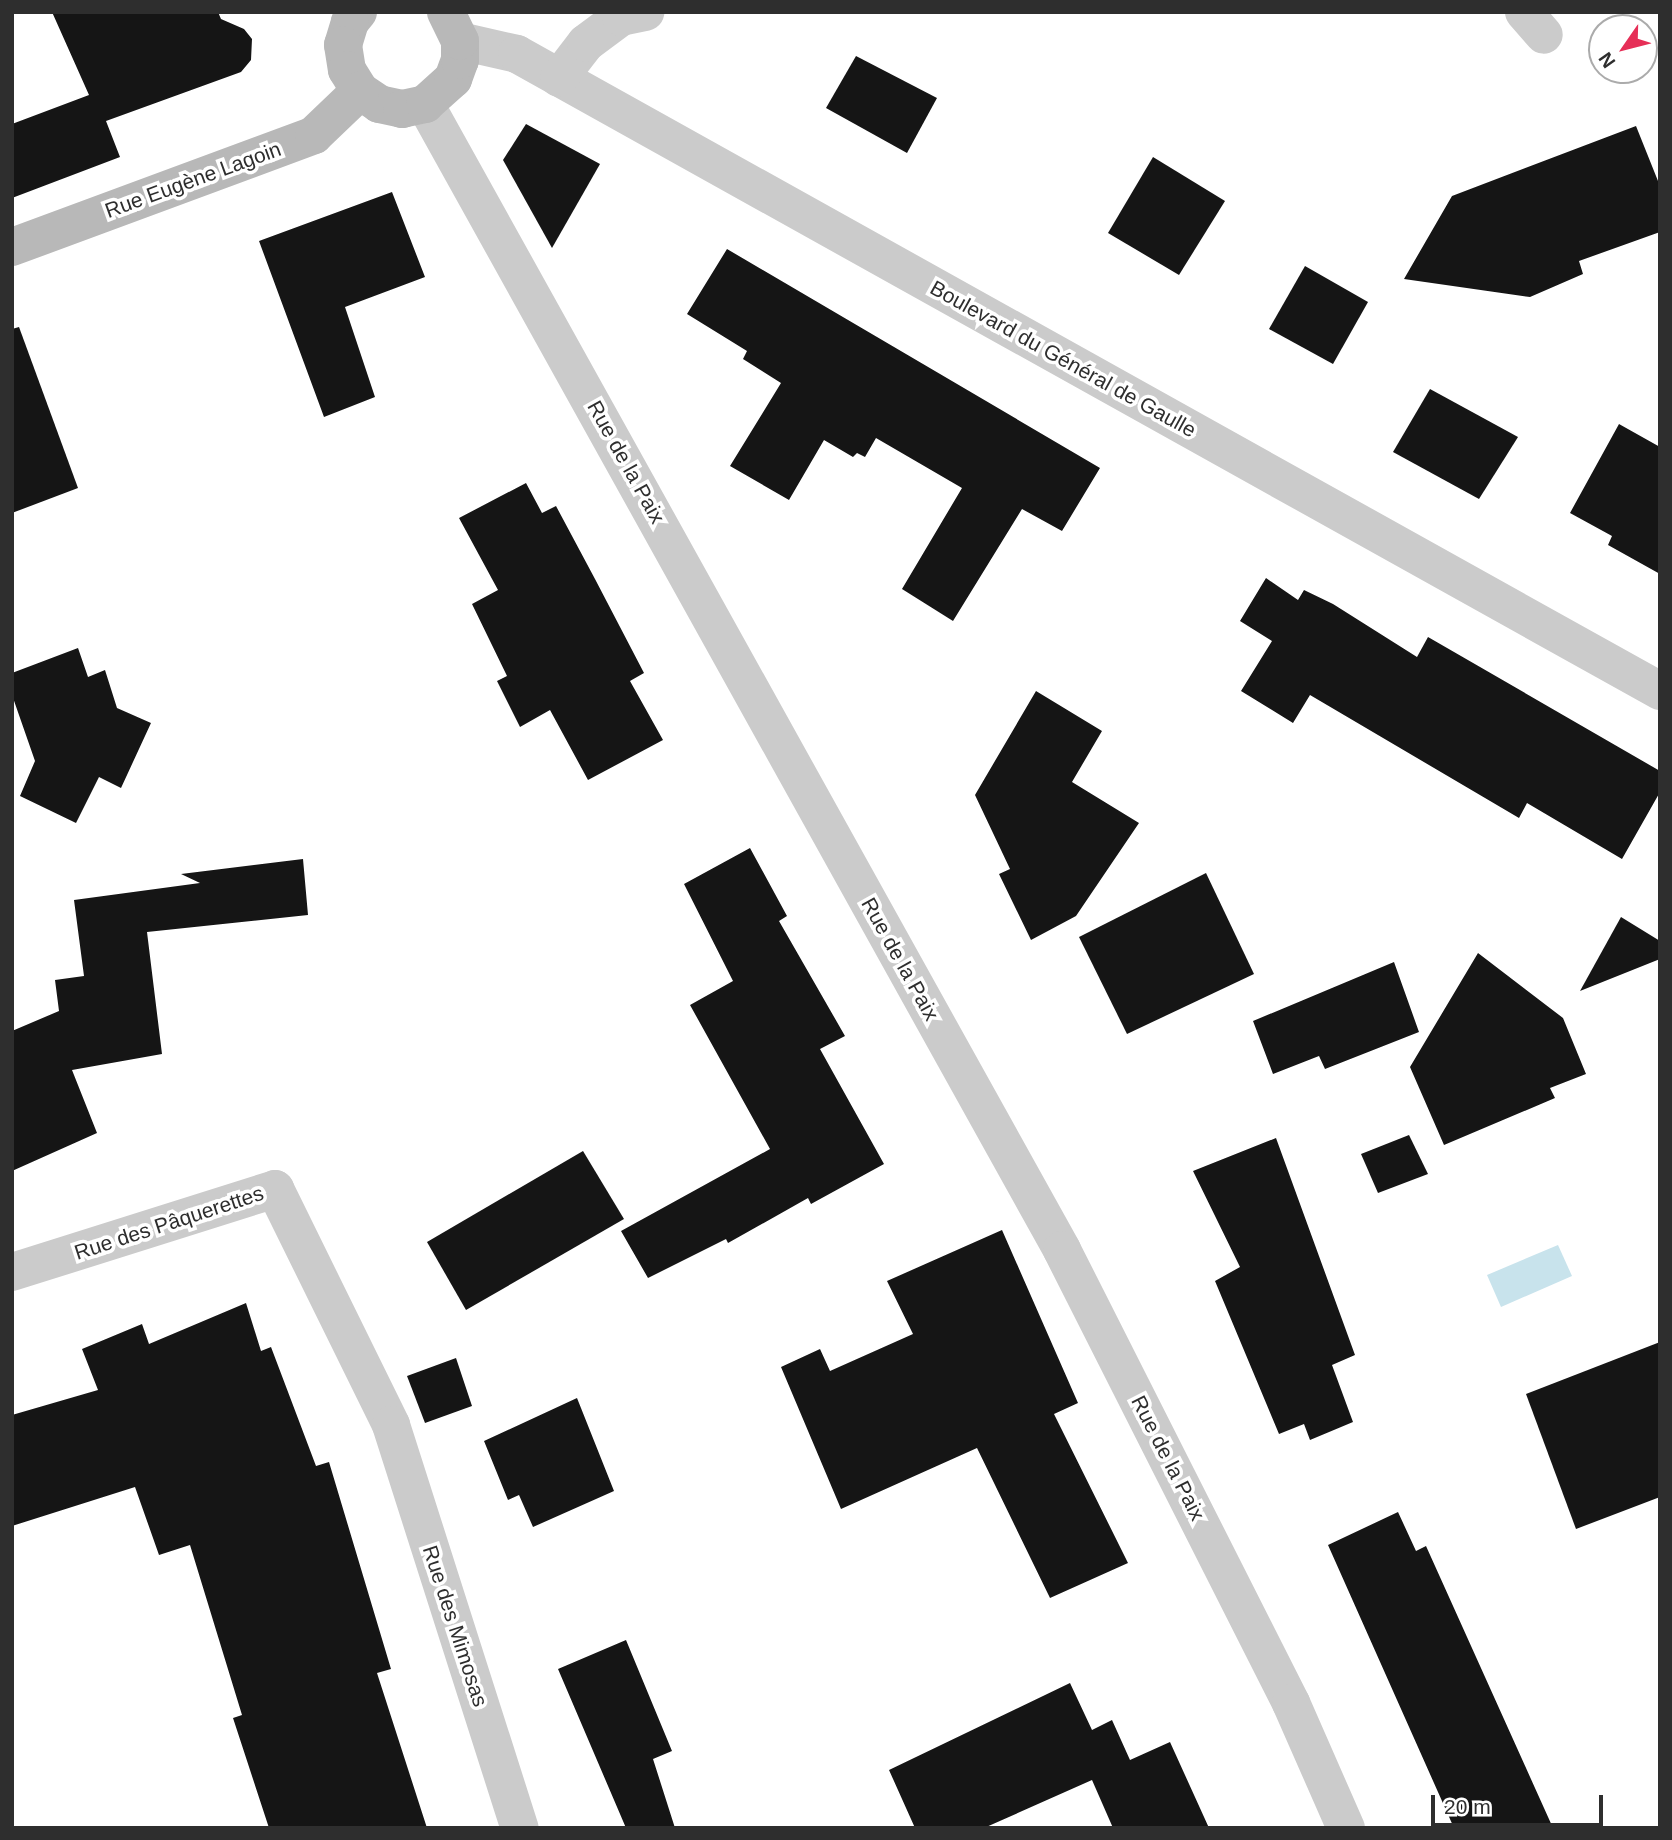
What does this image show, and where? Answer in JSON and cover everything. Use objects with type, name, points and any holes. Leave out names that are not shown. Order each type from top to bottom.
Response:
[{"type":"street","points":[[358,12],[349,22],[343,45],[347,70],[360,91],[379,104],[402,109],[425,104],[453,79],[460,60],[453,27]]},
{"type":"street","points":[[559,78],[586,43],[621,17],[645,12]]},
{"type":"street","name":"Boulevard du Général de Gaulle","points":[[453,27],[517,54],[1660,691]]},
{"type":"street","name":"Rue Eugène Lagoin","points":[[12,247],[314,135],[360,91]]},
{"type":"street","name":"Rue de la Paix","points":[[425,104],[1062,1250],[1291,1703],[1346,1828]]},
{"type":"street","name":"Rue des Pâquerettes","points":[[12,1272],[275,1189],[391,1425]]},
{"type":"street","name":"Rue des Mimosas","points":[[391,1425],[520,1828]]},
{"type":"water","points":[[1558,1245],[1572,1276],[1501,1307],[1487,1275]]},
{"type":"building","points":[[52,12],[218,12],[221,19],[244,29],[252,39],[251,60],[241,72],[106,121],[120,157],[12,198],[12,124],[89,95]]},
{"type":"building","points":[[856,56],[937,98],[907,153],[826,108]]},
{"type":"building","points":[[526,124],[600,164],[552,248],[503,160]]},
{"type":"building","points":[[1636,126],[1660,186],[1660,232],[1579,261],[1583,274],[1530,297],[1404,279],[1452,196]]},
{"type":"building","points":[[1153,157],[1225,201],[1179,275],[1108,233]]},
{"type":"building","points":[[392,192],[425,277],[345,307],[375,397],[324,417],[259,241]]},
{"type":"building","points":[[727,249],[1100,468],[1062,531],[1022,509],[953,621],[902,589],[962,488],[876,438],[865,457],[857,453],[853,457],[824,440],[789,500],[730,466],[781,383],[743,359],[747,351],[687,314]]},
{"type":"building","points":[[1305,266],[1368,302],[1333,364],[1269,329]]},
{"type":"building","points":[[19,327],[78,488],[12,513],[12,329]]},
{"type":"building","points":[[1430,389],[1518,437],[1479,499],[1393,452]]},
{"type":"building","points":[[1619,424],[1660,447],[1660,574],[1608,545],[1612,536],[1570,513]]},
{"type":"building","points":[[526,483],[542,513],[556,506],[595,579],[644,673],[630,681],[663,740],[588,780],[550,710],[520,727],[497,681],[507,676],[472,604],[498,590],[459,518]]},
{"type":"building","points":[[1266,578],[1298,600],[1304,590],[1333,604],[1417,657],[1428,637],[1660,771],[1660,792],[1622,859],[1527,803],[1519,818],[1310,695],[1293,723],[1241,691],[1272,641],[1240,621]]},
{"type":"building","points":[[78,648],[88,677],[105,670],[117,708],[151,723],[121,788],[99,777],[76,823],[20,796],[35,761],[12,695],[12,673]]},
{"type":"building","points":[[1036,691],[1102,731],[1072,782],[1139,823],[1076,916],[1031,940],[999,874],[1010,869],[975,795]]},
{"type":"building","points":[[750,848],[787,916],[779,921],[845,1036],[820,1049],[884,1164],[811,1204],[808,1198],[728,1243],[726,1239],[648,1278],[621,1231],[770,1149],[690,1005],[733,981],[684,884]]},
{"type":"building","points":[[303,859],[308,915],[147,932],[162,1054],[72,1070],[97,1133],[12,1171],[12,1031],[59,1011],[55,980],[84,976],[74,900],[200,883],[181,874]]},
{"type":"building","points":[[1206,873],[1254,974],[1127,1034],[1079,937]]},
{"type":"building","points":[[1621,917],[1660,941],[1660,959],[1580,991]]},
{"type":"building","points":[[1478,953],[1563,1018],[1586,1074],[1550,1088],[1555,1098],[1444,1145],[1410,1067]]},
{"type":"building","points":[[1394,962],[1419,1032],[1325,1069],[1319,1056],[1273,1074],[1253,1021]]},
{"type":"building","points":[[1409,1135],[1428,1174],[1378,1193],[1361,1154]]},
{"type":"building","points":[[1276,1138],[1355,1355],[1332,1365],[1353,1422],[1310,1440],[1304,1424],[1279,1434],[1215,1281],[1240,1267],[1193,1171]]},
{"type":"building","points":[[583,1151],[624,1219],[466,1310],[427,1242]]},
{"type":"building","points":[[1002,1230],[1078,1403],[1054,1414],[1128,1563],[1050,1598],[977,1448],[841,1509],[781,1367],[820,1349],[830,1371],[913,1334],[887,1281]]},
{"type":"building","points":[[246,1303],[261,1351],[271,1347],[316,1466],[329,1462],[391,1669],[377,1673],[427,1828],[269,1828],[233,1718],[242,1715],[190,1545],[159,1555],[135,1487],[12,1526],[12,1415],[98,1390],[82,1349],[142,1324],[149,1344]]},
{"type":"building","points":[[1660,1342],[1660,1497],[1576,1529],[1526,1394]]},
{"type":"building","points":[[456,1358],[472,1406],[425,1423],[407,1376]]},
{"type":"building","points":[[577,1398],[614,1491],[533,1527],[519,1495],[508,1500],[484,1441]]},
{"type":"building","points":[[1398,1512],[1416,1551],[1426,1546],[1553,1828],[1454,1828],[1328,1545]]},
{"type":"building","points":[[626,1640],[672,1751],[653,1759],[675,1828],[626,1828],[558,1669]]},
{"type":"building","points":[[1070,1683],[1092,1730],[1112,1720],[1130,1760],[1170,1742],[1209,1828],[1113,1828],[1092,1780],[984,1828],[915,1828],[889,1770]]}]
